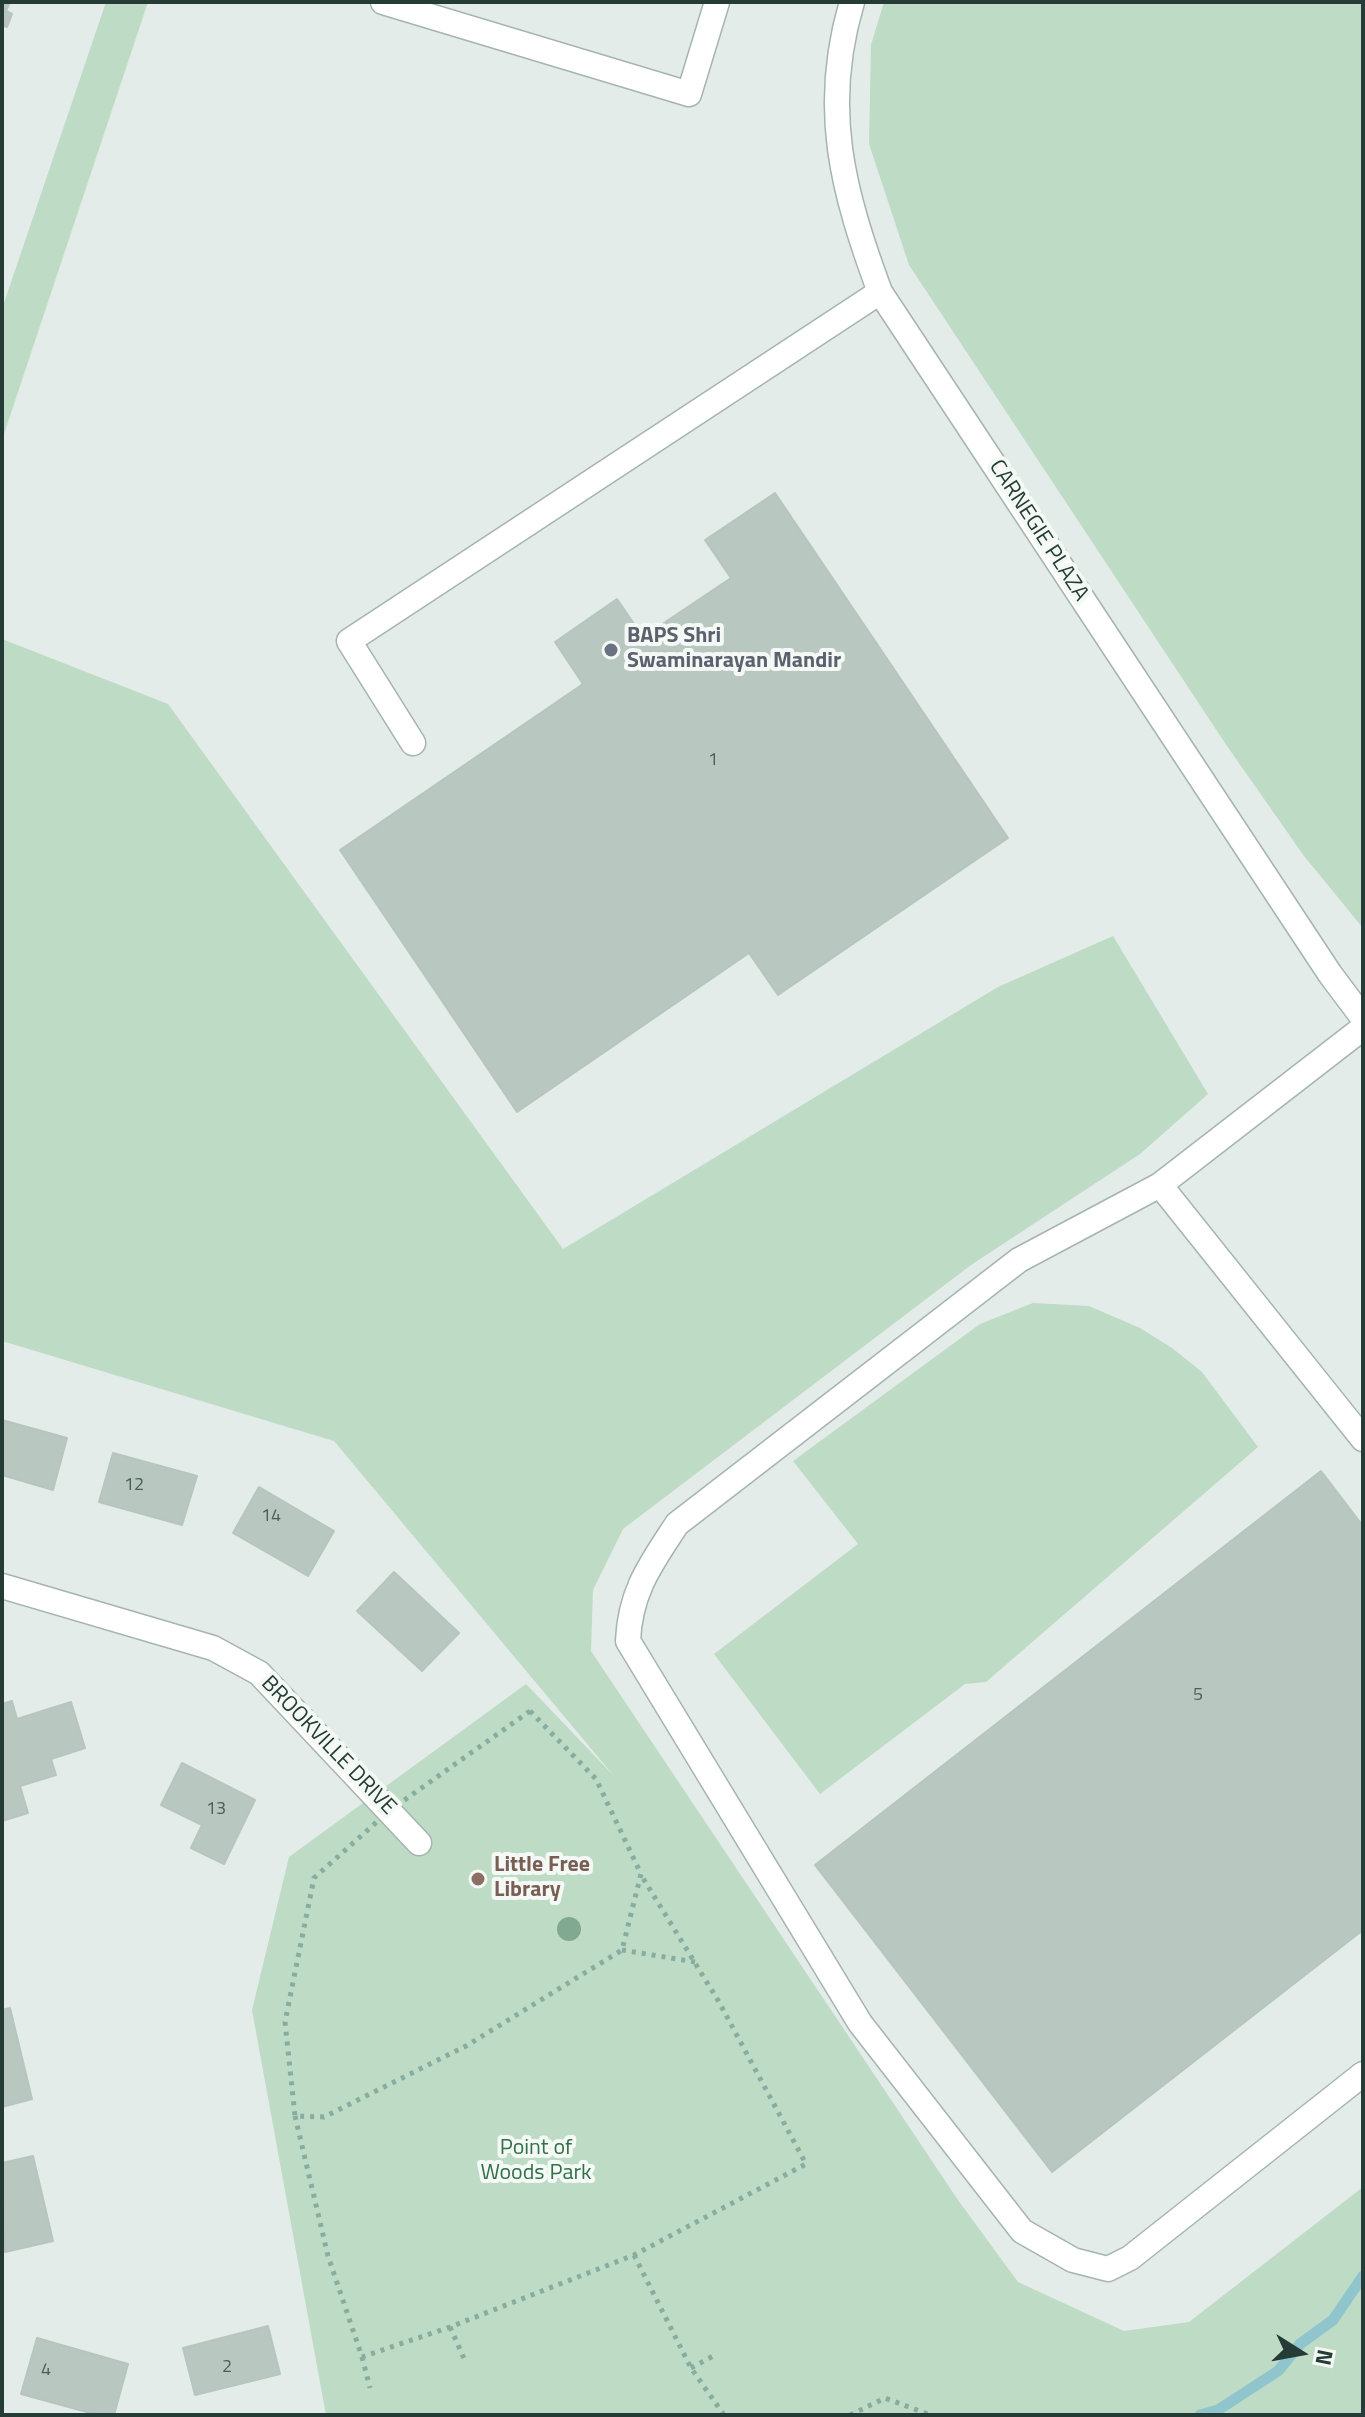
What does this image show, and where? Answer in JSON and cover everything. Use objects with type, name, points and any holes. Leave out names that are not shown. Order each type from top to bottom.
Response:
[{"type":"street","points":[[383,2],[689,94],[717,2]]},
{"type":"street","name":"CARNEGIE PLAZA","points":[[852,2],[835,86],[839,166],[880,292],[1330,974],[1363,1018]]},
{"type":"street","points":[[413,743],[349,641],[880,292]]},
{"type":"street","points":[[1363,1028],[1160,1185],[1019,1260],[677,1524],[642,1578],[629,1611],[628,1641],[860,2023],[1022,2231],[1073,2260],[1108,2269],[1130,2258],[1363,2074]]},
{"type":"street","points":[[1160,1185],[1363,1439]]},
{"type":"street","name":"BROOKVILLE DRIVE","points":[[2,1586],[213,1648],[259,1673],[419,1843]]},
{"type":"path","points":[[362,2357],[450,2327],[634,2255],[806,2164],[695,1962],[641,1874],[596,1779],[530,1711],[389,1811],[341,1858],[314,1878],[285,2022],[295,2116],[328,2256],[370,2388]]},
{"type":"path","points":[[622,1950],[641,1874]]},
{"type":"path","points":[[295,2116],[324,2117],[466,2046],[622,1950],[695,1962]]},
{"type":"path","points":[[634,2255],[691,2368],[724,2415]]},
{"type":"path","points":[[450,2327],[466,2363]]},
{"type":"path","points":[[691,2368],[715,2355]]},
{"type":"path","points":[[850,2415],[885,2398],[930,2415]]},
{"type":"green space","points":[[106,2],[148,2],[2,440],[2,309]]},
{"type":"green space","points":[[884,2],[1363,2],[1363,928],[1304,856],[1227,746],[909,265],[869,144],[871,45]]},
{"type":"green space","name":"Point of Woods Park","points":[[2,639],[168,704],[563,1249],[998,987],[1113,936],[1208,1094],[1140,1154],[971,1265],[623,1529],[593,1590],[591,1651],[958,2200],[1018,2282],[1124,2331],[1189,2322],[1363,2187],[1363,2415],[326,2415],[252,2010],[289,1857],[526,1684],[614,1776],[334,1441],[2,1341]]},
{"type":"green space","points":[[1033,1303],[1089,1306],[1140,1328],[1172,1348],[1202,1372],[1258,1447],[986,1682],[965,1684],[820,1794],[714,1654],[858,1544],[793,1461],[980,1324]]},
{"type":"building","points":[[2,2],[9,4],[6,11],[12,14],[7,27],[2,25]]},
{"type":"building","points":[[775,493],[1008,838],[778,995],[749,953],[517,1112],[340,850],[583,684],[555,642],[617,599],[643,637],[731,578],[705,540]]},
{"type":"building","points":[[2,1420],[67,1438],[53,1490],[2,1475]]},
{"type":"building","points":[[113,1453],[197,1476],[182,1525],[99,1502]]},
{"type":"building","points":[[1321,1471],[1363,1526],[1363,1930],[1052,2172],[815,1865]]},
{"type":"building","points":[[259,1487],[334,1531],[308,1576],[233,1533]]},
{"type":"building","points":[[394,1572],[459,1633],[422,1671],[357,1611]]},
{"type":"building","points":[[12,1701],[17,1719],[71,1702],[85,1748],[51,1759],[56,1775],[20,1786],[28,1813],[2,1821],[2,1704]]},
{"type":"building","points":[[182,1763],[255,1800],[224,1864],[191,1848],[202,1825],[161,1805]]},
{"type":"building","points":[[10,2008],[32,2099],[2,2107],[2,2010]]},
{"type":"building","points":[[33,2156],[53,2241],[5,2252],[2,2163]]},
{"type":"building","points":[[268,2326],[280,2374],[195,2395],[183,2348]]},
{"type":"building","points":[[37,2338],[128,2364],[114,2415],[98,2415],[21,2394]]},
{"type":"waterway","points":[[1200,2415],[1218,2410],[1278,2371],[1300,2344],[1333,2320],[1363,2276]]},
{"type":"place","name":"BAPS Shri Swaminarayan Mandir","points":[[611,650]]},
{"type":"place","name":"Little Free Library","points":[[478,1879]]}]
